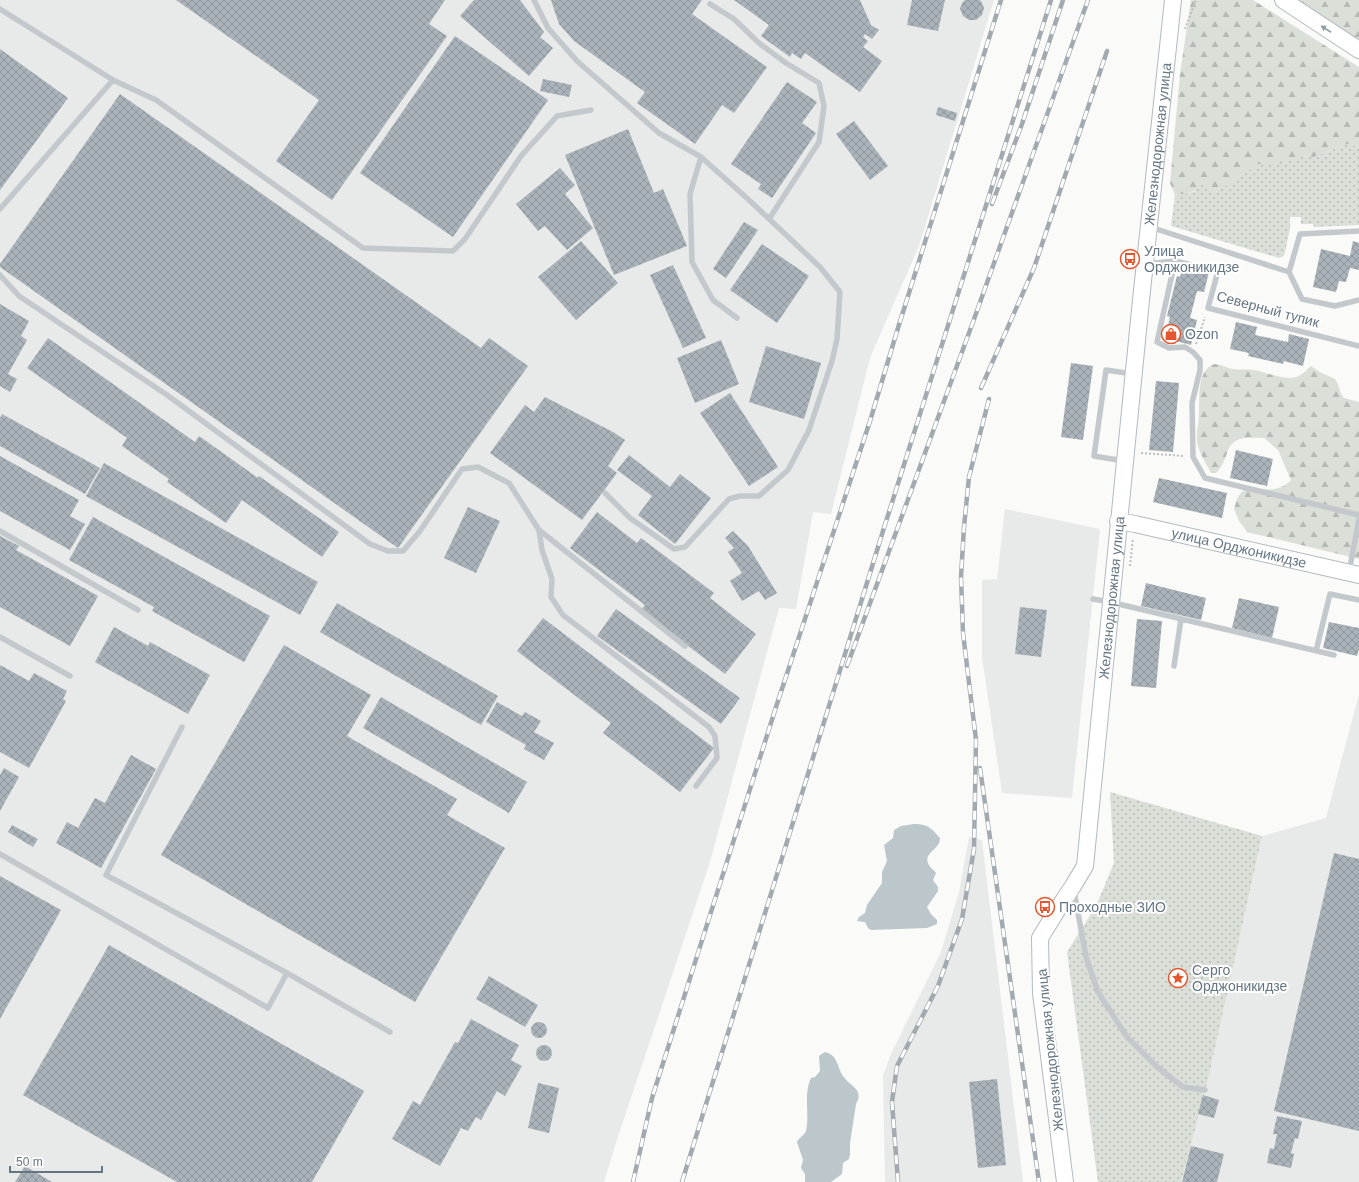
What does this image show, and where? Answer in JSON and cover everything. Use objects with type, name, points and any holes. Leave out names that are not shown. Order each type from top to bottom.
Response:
[{"type":"street","name":"Железнодорожная улица","points":[[1065,1182],[1042,993],[1040,938],[1085,866],[1144,264],[1173,0]]},
{"type":"street","points":[[1283,0],[1359,50]]},
{"type":"street","name":"улица Орджоникидзе","points":[[1118,521],[1354,574]]},
{"type":"lane","points":[[534,0],[548,28],[577,62],[659,134],[701,157],[820,267],[840,292],[837,339],[832,361],[809,430],[788,470],[759,496],[740,496],[729,499],[685,547],[674,549],[630,518],[605,493]]},
{"type":"lane","points":[[710,4],[734,19],[760,44],[786,63],[819,83],[824,106],[819,142],[769,219]]},
{"type":"lane","points":[[0,8],[113,80],[156,100],[363,248],[453,250],[465,239],[521,156],[557,116],[591,110]]},
{"type":"lane","points":[[0,209],[113,80]]},
{"type":"lane","points":[[701,157],[690,194],[692,262],[713,300],[737,318]]},
{"type":"lane","points":[[1148,226],[1289,272]]},
{"type":"lane","points":[[1359,231],[1300,234],[1289,272],[1302,299],[1334,306],[1359,300]]},
{"type":"lane","points":[[1175,261],[1157,342],[1169,348],[1185,348],[1193,352],[1200,360],[1200,370],[1192,403],[1193,457],[1205,478],[1359,515]]},
{"type":"lane","name":"Северный тупик","points":[[1144,264],[1175,261],[1218,271],[1208,308],[1359,346]]},
{"type":"lane","points":[[0,275],[19,296],[167,395],[370,544],[388,551],[403,551],[420,531],[462,469],[478,467],[509,482],[539,530],[685,646]]},
{"type":"lane","points":[[1124,461],[1094,456],[1106,370],[1133,374]]},
{"type":"lane","points":[[1354,574],[1359,519]]},
{"type":"lane","points":[[539,530],[542,550],[552,579],[551,597],[563,615],[709,727],[715,736],[717,758],[696,786]]},
{"type":"lane","points":[[0,531],[138,610]]},
{"type":"lane","points":[[1316,651],[1330,594],[1359,600]]},
{"type":"lane","points":[[1093,599],[1334,655]]},
{"type":"lane","points":[[1174,666],[1181,619]]},
{"type":"lane","points":[[0,637],[70,676]]},
{"type":"lane","points":[[182,727],[106,875],[287,973],[390,1032]]},
{"type":"lane","points":[[0,854],[268,1008],[287,973]]},
{"type":"lane","points":[[1073,886],[1086,957],[1098,992],[1127,1038],[1157,1067],[1184,1087],[1205,1090]]},
{"type":"path","points":[[1193,352],[1208,308]]},
{"type":"path","points":[[1141,453],[1193,457]]},
{"type":"path","points":[[1130,568],[1135,524]]},
{"type":"shaded area","points":[[0,0],[994,0],[919,246],[870,358],[831,514],[813,512],[796,609],[779,608],[710,862],[604,1182],[0,1182]]},
{"type":"shaded area","points":[[1005,509],[1100,529],[1072,798],[1002,793],[982,657],[982,580],[997,579]]},
{"type":"shaded area","points":[[1359,694],[1359,1182],[1181,1182],[1208,1080],[1262,836],[1326,818]]},
{"type":"shaded area","points":[[914,824],[929,827],[940,838],[938,845],[930,853],[927,859],[929,866],[936,873],[933,880],[938,887],[938,891],[927,907],[937,920],[937,924],[927,928],[871,930],[865,922],[857,921],[859,917],[865,913],[867,905],[882,883],[882,872],[887,861],[884,845],[893,838],[894,830],[901,826]]},
{"type":"shaded area","points":[[969,837],[982,840],[1023,1182],[885,1182],[883,1075],[891,1054],[941,952],[959,892]]},
{"type":"shaded area","points":[[825,1052],[835,1059],[843,1076],[855,1088],[859,1095],[856,1104],[850,1143],[850,1155],[849,1159],[843,1163],[842,1174],[831,1182],[805,1182],[805,1174],[801,1168],[803,1160],[797,1142],[806,1131],[807,1091],[809,1084],[811,1078],[815,1077],[820,1071],[819,1056]]},
{"type":"green space","points":[[1191,0],[1253,0],[1359,67],[1359,145],[1347,144],[1313,157],[1302,156],[1279,164],[1258,164],[1216,192],[1207,190],[1203,183],[1194,191],[1175,195],[1170,183],[1180,74]]},
{"type":"green space","points":[[1296,0],[1359,0],[1359,42]]},
{"type":"green space","points":[[1347,144],[1359,145],[1359,225],[1314,227],[1313,224],[1301,224],[1301,217],[1290,217],[1290,229],[1284,256],[1279,258],[1171,226],[1175,195],[1194,192],[1203,183],[1216,192],[1258,164],[1302,156],[1313,157]]},
{"type":"green space","points":[[1214,364],[1232,369],[1254,370],[1285,378],[1297,377],[1311,366],[1335,379],[1344,398],[1359,402],[1359,559],[1247,532],[1239,521],[1234,509],[1240,494],[1251,489],[1278,488],[1291,480],[1278,450],[1264,438],[1246,438],[1237,440],[1230,447],[1223,464],[1218,471],[1216,473],[1211,473],[1199,450],[1197,435],[1200,386],[1204,373]]},
{"type":"green space","points":[[1110,792],[1262,836],[1208,1080],[1181,1182],[1098,1182],[1067,952],[1096,906],[1114,863]]},
{"type":"building","points":[[176,0],[445,0],[429,24],[447,36],[332,200],[276,161],[319,100]]},
{"type":"building","points":[[474,0],[520,0],[544,32],[540,37],[553,48],[529,76],[460,16]]},
{"type":"building","points":[[551,0],[702,0],[692,14],[767,67],[734,113],[722,105],[695,144],[637,103],[645,92],[574,41],[559,24]]},
{"type":"building","points":[[734,0],[860,0],[871,25],[879,30],[872,39],[865,34],[863,37],[868,41],[863,47],[882,61],[860,92],[805,53],[801,59],[792,53],[790,57],[761,36],[769,25]]},
{"type":"building","points":[[912,0],[945,0],[938,31],[907,25]]},
{"type":"building","points":[[965,0],[981,1],[984,8],[982,15],[976,20],[969,20],[963,16],[960,9]]},
{"type":"building","points":[[455,36],[548,100],[453,237],[360,173]]},
{"type":"building","points":[[0,49],[68,98],[0,190]]},
{"type":"building","points":[[543,79],[572,85],[569,97],[540,91]]},
{"type":"building","points":[[787,82],[817,102],[802,123],[816,133],[772,198],[758,189],[761,184],[731,164]]},
{"type":"building","points":[[120,94],[481,348],[489,338],[528,366],[398,548],[0,267],[0,264]]},
{"type":"building","points":[[938,107],[957,113],[955,121],[936,115]]},
{"type":"building","points":[[854,121],[888,166],[870,180],[836,134]]},
{"type":"building","points":[[628,129],[654,193],[663,189],[687,246],[614,275],[565,155]]},
{"type":"building","points":[[560,168],[575,185],[565,194],[593,228],[567,250],[545,226],[538,231],[516,204]]},
{"type":"building","points":[[744,222],[758,230],[726,278],[713,269]]},
{"type":"building","points":[[581,241],[618,283],[576,320],[538,277]]},
{"type":"building","points":[[1353,241],[1359,243],[1359,270],[1350,268],[1346,282],[1339,281],[1336,292],[1313,287],[1321,249],[1350,256]]},
{"type":"building","points":[[762,244],[809,276],[777,323],[730,290]]},
{"type":"building","points":[[673,265],[706,338],[683,348],[650,275]]},
{"type":"building","points":[[1184,265],[1209,272],[1204,292],[1197,291],[1190,318],[1197,320],[1191,345],[1165,338],[1170,317],[1167,316],[1177,276],[1180,277]]},
{"type":"building","points":[[0,304],[29,321],[21,336],[27,340],[8,374],[17,379],[10,392],[0,386]]},
{"type":"building","points":[[1236,322],[1257,327],[1255,335],[1288,342],[1289,334],[1309,339],[1303,366],[1284,361],[1283,364],[1248,356],[1249,353],[1230,349]]},
{"type":"building","points":[[48,338],[195,442],[199,436],[258,478],[259,476],[339,532],[322,557],[242,500],[226,523],[167,482],[169,479],[122,446],[127,438],[27,368]]},
{"type":"building","points":[[721,340],[739,384],[695,403],[677,358]]},
{"type":"building","points":[[766,346],[821,363],[804,419],[749,402]]},
{"type":"building","points":[[1071,363],[1093,366],[1083,440],[1061,437]]},
{"type":"building","points":[[1156,381],[1179,383],[1173,452],[1149,450]]},
{"type":"building","points":[[730,393],[778,467],[749,486],[700,413]]},
{"type":"building","points":[[545,397],[613,432],[625,440],[608,466],[617,473],[582,520],[490,453],[525,405],[534,412]]},
{"type":"building","points":[[2,414],[100,468],[85,494],[0,446],[0,418]]},
{"type":"building","points":[[1236,450],[1273,459],[1267,486],[1230,478]]},
{"type":"building","points":[[629,455],[670,487],[680,474],[711,498],[675,544],[638,515],[652,496],[617,470]]},
{"type":"building","points":[[0,456],[79,500],[70,516],[85,524],[70,550],[0,511]]},
{"type":"building","points":[[104,463],[318,582],[300,615],[86,496]]},
{"type":"building","points":[[1159,478],[1227,493],[1222,518],[1153,502]]},
{"type":"building","points":[[468,507],[500,521],[476,573],[444,558]]},
{"type":"building","points":[[597,512],[637,543],[641,538],[714,593],[710,598],[756,634],[725,674],[641,610],[645,605],[570,548]]},
{"type":"building","points":[[93,517],[270,616],[244,662],[152,611],[154,607],[69,560]]},
{"type":"building","points":[[733,531],[748,546],[777,593],[765,600],[759,591],[742,601],[730,581],[742,573],[728,552],[734,548],[725,538]]},
{"type":"building","points":[[0,536],[19,546],[16,550],[98,596],[70,646],[0,607]]},
{"type":"building","points":[[1146,583],[1206,598],[1201,620],[1141,606]]},
{"type":"building","points":[[1239,598],[1279,607],[1272,638],[1232,628]]},
{"type":"building","points":[[337,603],[498,696],[481,725],[320,632]]},
{"type":"building","points":[[1020,607],[1047,610],[1041,657],[1015,654]]},
{"type":"building","points":[[616,609],[740,698],[721,724],[597,636]]},
{"type":"building","points":[[543,618],[714,748],[680,792],[603,733],[611,723],[517,651]]},
{"type":"building","points":[[1137,619],[1162,621],[1156,688],[1131,686]]},
{"type":"building","points":[[1329,622],[1359,628],[1359,649],[1357,656],[1323,648]]},
{"type":"building","points":[[114,627],[148,646],[150,642],[210,675],[188,714],[95,662]]},
{"type":"building","points":[[284,645],[371,695],[347,736],[457,799],[447,815],[505,848],[415,1002],[161,855]]},
{"type":"building","points":[[0,665],[29,681],[34,673],[67,691],[63,699],[66,701],[29,768],[0,752]]},
{"type":"building","points":[[381,697],[527,782],[509,813],[363,728]]},
{"type":"building","points":[[497,702],[522,716],[525,712],[541,721],[534,732],[554,743],[544,760],[524,749],[526,745],[486,722]]},
{"type":"building","points":[[131,755],[156,769],[101,868],[56,843],[67,822],[78,828],[95,798],[105,803]]},
{"type":"building","points":[[4,768],[19,777],[0,811],[0,775]]},
{"type":"building","points":[[12,825],[38,839],[33,847],[8,832]]},
{"type":"building","points":[[1334,853],[1359,859],[1359,1131],[1274,1111]]},
{"type":"building","points":[[0,876],[61,910],[0,1019]]},
{"type":"building","points":[[109,945],[364,1091],[312,1182],[177,1182],[23,1095]]},
{"type":"building","points":[[489,976],[538,1005],[525,1027],[476,999]]},
{"type":"building","points":[[471,1019],[519,1045],[511,1060],[522,1066],[505,1096],[497,1091],[481,1120],[476,1117],[468,1131],[461,1128],[440,1166],[392,1139],[413,1101],[420,1105],[455,1042],[458,1043]]},
{"type":"building","points":[[539,1022],[545,1024],[547,1030],[545,1036],[539,1038],[533,1036],[531,1030],[533,1024]]},
{"type":"building","points":[[544,1045],[550,1047],[552,1053],[550,1059],[544,1061],[538,1059],[536,1053],[538,1047]]},
{"type":"building","points":[[997,1079],[1006,1165],[978,1168],[969,1082]]},
{"type":"building","points":[[538,1083],[559,1088],[549,1133],[528,1128]]},
{"type":"building","points":[[1203,1095],[1219,1100],[1214,1118],[1198,1114]]},
{"type":"building","points":[[1277,1116],[1302,1121],[1298,1139],[1295,1138],[1291,1153],[1294,1154],[1291,1168],[1267,1163],[1270,1148],[1274,1149],[1277,1134],[1273,1134]]},
{"type":"building","points":[[1191,1146],[1224,1154],[1217,1182],[1182,1182]]},
{"type":"building","points":[[25,1166],[52,1182],[15,1182]]},
{"type":"railway","points":[[633,1182],[652,1098],[777,704],[870,421],[1001,0]]},
{"type":"railway","points":[[682,1182],[883,531],[1051,0]]},
{"type":"railway","points":[[992,204],[1022,124],[1063,0]]},
{"type":"railway","points":[[847,666],[973,322],[1088,0]]},
{"type":"railway","points":[[981,388],[1034,268],[1107,51]]},
{"type":"railway","points":[[898,1182],[892,1102],[897,1066],[938,986],[962,919],[974,849],[976,740],[963,633],[961,577],[969,477],[989,399]]},
{"type":"railway","points":[[980,768],[1039,1182]]},
{"type":"place","name":"Улица Орджоникидзе","points":[[1130,259]]},
{"type":"place","name":"Ozon","points":[[1171,334]]},
{"type":"place","name":"Проходные ЗИО","points":[[1045,907]]},
{"type":"place","name":"Серго Орджоникидзе","points":[[1178,978]]}]
